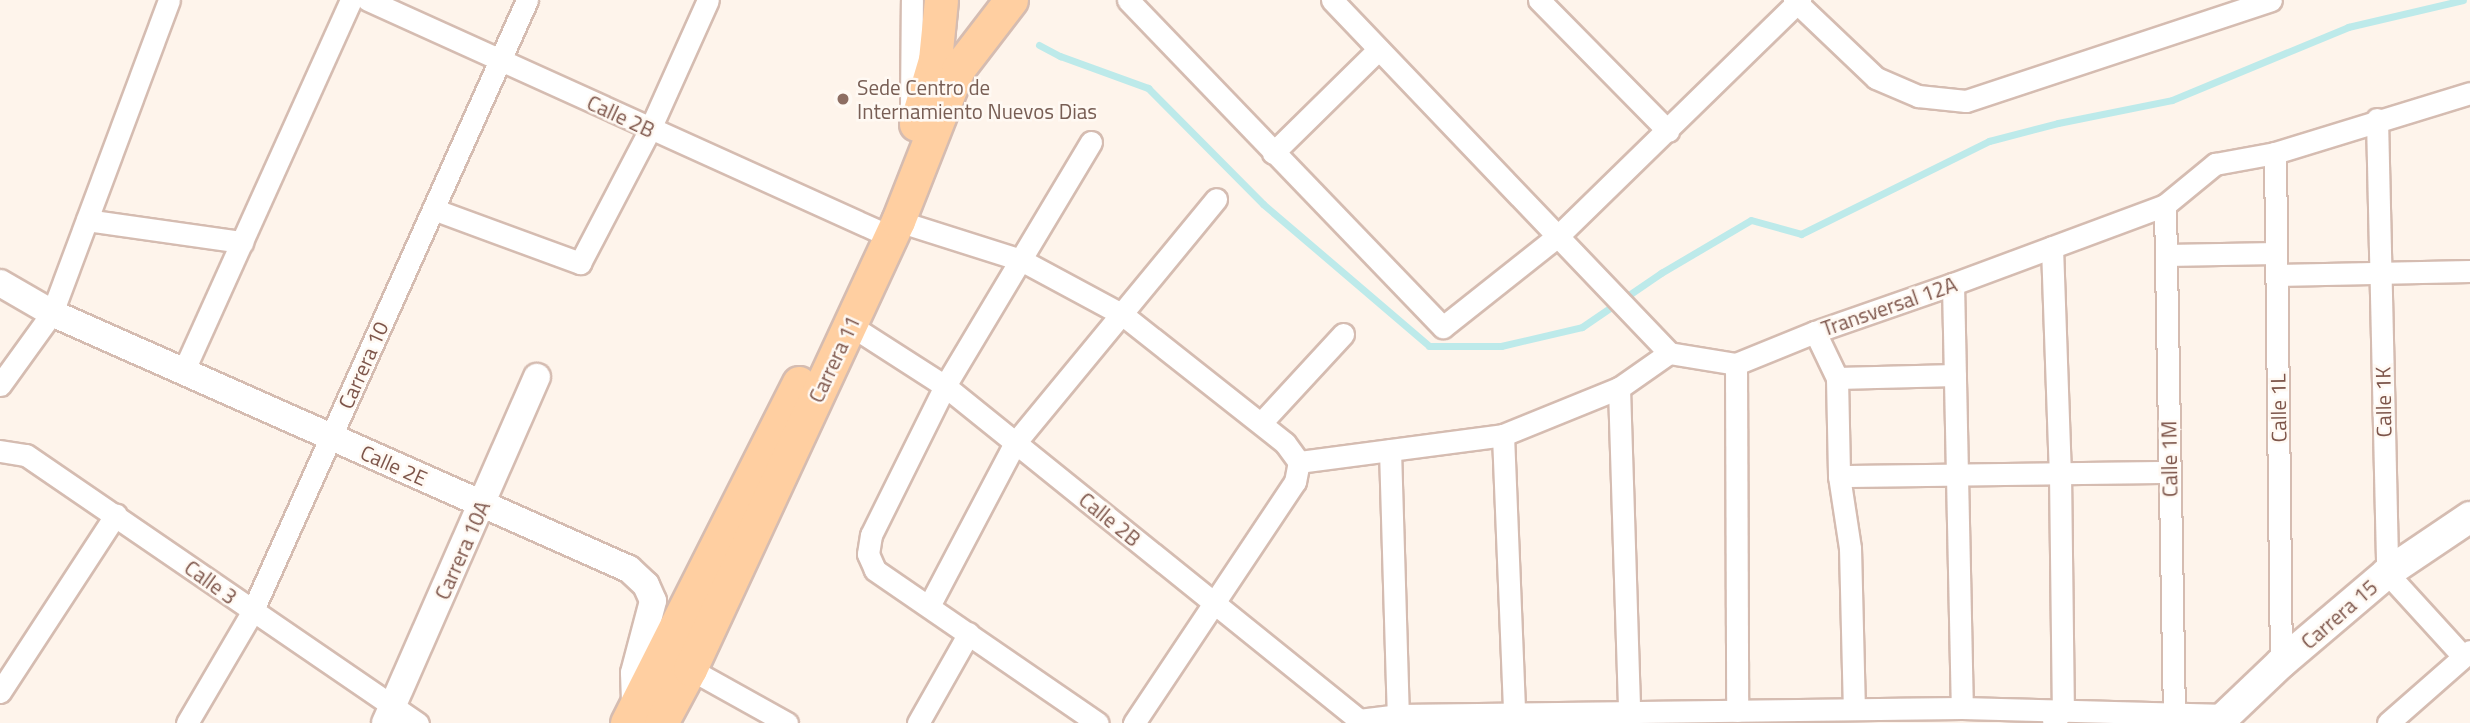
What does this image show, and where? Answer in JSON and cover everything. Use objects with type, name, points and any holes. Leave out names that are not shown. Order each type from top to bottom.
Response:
[{"type":"main road","name":"Carrera 11","points":[[646,719],[690,669],[850,325],[947,65],[941,0]]},
{"type":"main road","name":"Carrera 11","points":[[646,719],[887,226],[911,140],[947,65],[1011,0]]},
{"type":"main road","name":"Carrera 15","points":[[2223,719],[2281,663],[2387,573],[2470,517]]},
{"type":"street","points":[[0,385],[52,313],[169,0]]},
{"type":"street","points":[[183,372],[351,0]]},
{"type":"street","name":"Calle 2B","points":[[368,0],[650,130],[887,226],[1021,260],[1123,315],[1285,443],[1299,462]]},
{"type":"street","name":"Carrera 10","points":[[187,723],[252,612],[527,0]]},
{"type":"street","points":[[433,209],[580,262],[650,130],[708,0]]},
{"type":"street","points":[[911,140],[912,0]]},
{"type":"street","points":[[1128,0],[1443,327],[1559,235],[1668,131],[1797,1],[1876,78],[1918,96],[1966,101],[2263,1]]},
{"type":"street","points":[[1332,0],[1633,312],[1669,353],[1736,364],[1737,711]]},
{"type":"street","points":[[1539,0],[1668,131]]},
{"type":"street","points":[[1273,153],[1379,49]]},
{"type":"street","name":"Transversal 12A","points":[[1736,364],[1815,332],[2165,205],[2215,164],[2275,153],[2377,119],[2470,93]]},
{"type":"street","name":"Calle 1K","points":[[2377,119],[2387,573]]},
{"type":"street","points":[[1091,142],[945,386],[871,535],[868,554],[875,570],[1098,723]]},
{"type":"street","name":"Calle 1L","points":[[2275,153],[2281,663]]},
{"type":"street","points":[[929,606],[1015,443],[1216,199]]},
{"type":"street","name":"Calle 1M","points":[[2165,205],[2174,714]]},
{"type":"street","points":[[87,220],[242,242]]},
{"type":"street","points":[[2052,247],[2060,473],[2057,717]]},
{"type":"street","points":[[2165,255],[2276,253]]},
{"type":"street","points":[[2276,275],[2470,271]]},
{"type":"street","name":"Calle 2E","points":[[0,283],[52,313],[629,569],[646,585],[653,601],[635,673],[646,719]]},
{"type":"street","points":[[1953,284],[1962,708]]},
{"type":"street","name":"Calle 2B","points":[[850,325],[945,386],[1360,722]]},
{"type":"street","points":[[1815,332],[1837,378],[1839,476],[1850,548],[1854,709]]},
{"type":"street","points":[[1261,423],[1343,334]]},
{"type":"street","points":[[1134,723],[1216,605],[1295,482],[1299,462],[1503,435],[1619,388],[1669,353]]},
{"type":"street","points":[[1837,378],[1955,375]]},
{"type":"street","name":"Carrera 10A","points":[[389,715],[537,376]]},
{"type":"street","points":[[1619,388],[1629,712]]},
{"type":"street","points":[[1503,435],[1508,718]]},
{"type":"street","points":[[1390,450],[1398,715]]},
{"type":"street","name":"Calle 3","points":[[0,451],[26,455],[116,514],[389,715],[418,723]]},
{"type":"street","points":[[1839,476],[2169,472]]},
{"type":"street","points":[[0,692],[116,514]]},
{"type":"street","points":[[2387,573],[2466,653],[2388,723]]},
{"type":"street","points":[[918,723],[969,633]]},
{"type":"street","points":[[690,669],[787,723]]},
{"type":"street","points":[[1360,722],[1398,715],[1508,718],[1629,712],[1737,711],[1768,717],[1854,709],[1908,716],[1962,708],[2057,717],[2174,714],[2223,719]]},
{"type":"waterway","points":[[1039,45],[1060,56],[1148,88],[1263,204],[1429,346],[1501,346],[1582,327],[1661,273],[1751,220],[1801,234],[1989,141],[2058,123],[2172,100],[2348,27],[2463,0]]},
{"type":"place","name":"Sede Centro de Internamiento Nuevos Dias","points":[[843,99]]}]
